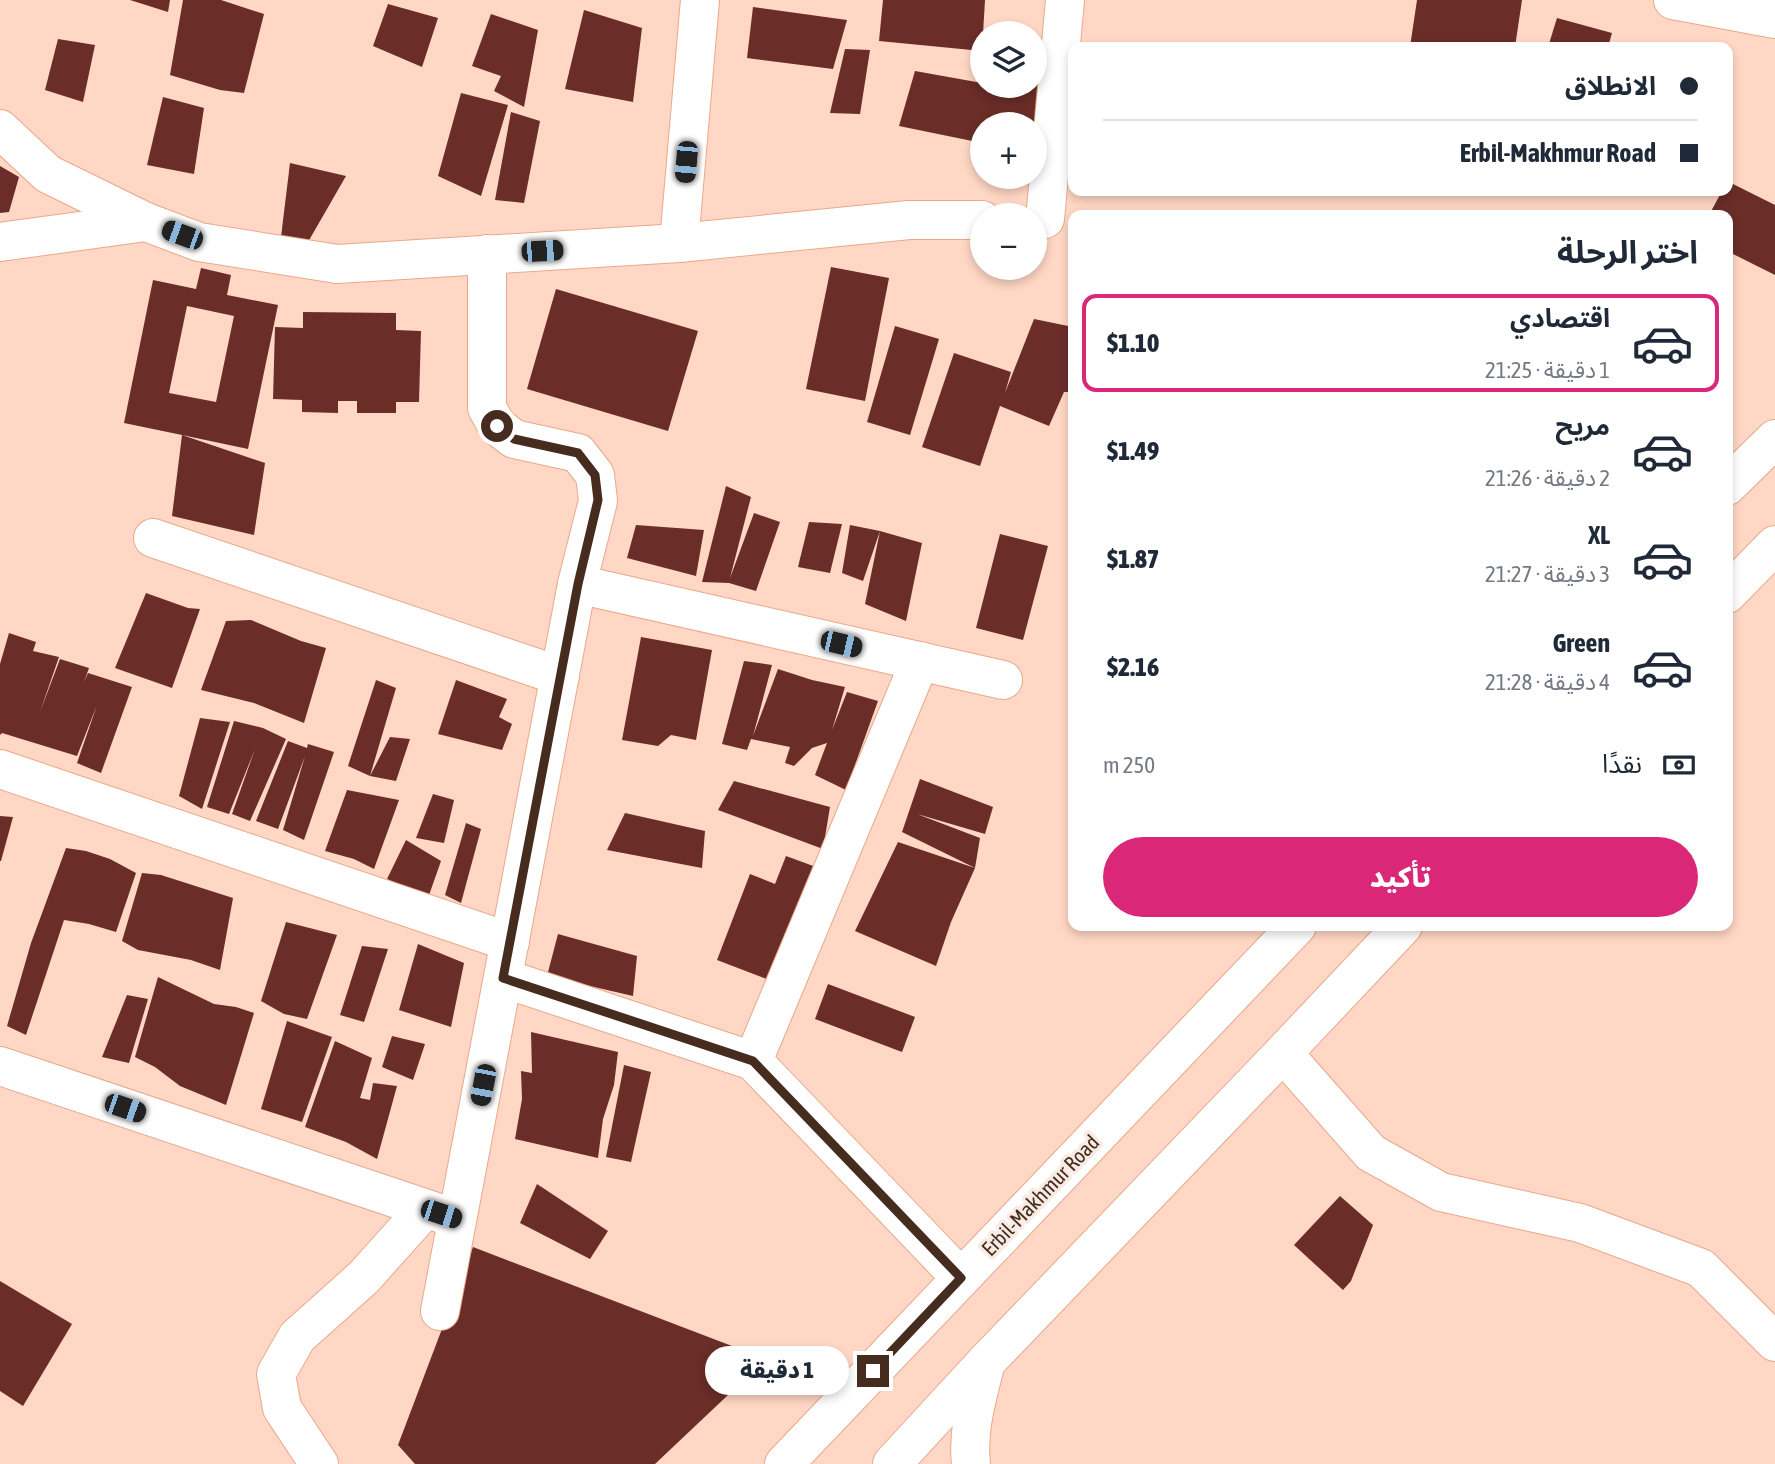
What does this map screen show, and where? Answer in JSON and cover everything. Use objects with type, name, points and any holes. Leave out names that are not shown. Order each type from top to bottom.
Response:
[{"type":"main road","points":[[679,243],[701,0]]},
{"type":"main road","points":[[1051,223],[1065,0]]},
{"type":"main road","points":[[1673,0],[1775,19]]},
{"type":"main road","points":[[0,129],[48,174],[146,222],[200,242],[337,264],[679,243],[909,220],[970,220]]},
{"type":"main road","points":[[0,243],[146,222]]},
{"type":"main road","points":[[440,1311],[441,1214],[506,960],[578,584],[598,500],[595,475],[578,453],[514,439],[497,426],[487,408],[487,254]]},
{"type":"main road","points":[[1733,480],[1775,439]]},
{"type":"main road","points":[[153,538],[560,676]]},
{"type":"main road","points":[[1733,588],[1775,545]]},
{"type":"main road","points":[[578,584],[1003,680]]},
{"type":"main road","points":[[753,1061],[920,662]]},
{"type":"main road","points":[[0,768],[506,960],[753,1061],[961,1278]]},
{"type":"main road","name":"Erbil-Makhmur Road","points":[[785,1464],[1292,931]]},
{"type":"main road","points":[[892,1464],[1398,931]]},
{"type":"main road","points":[[1283,1054],[1371,1153],[1441,1192],[1580,1223],[1701,1268],[1775,1342]]},
{"type":"main road","points":[[0,1066],[441,1214]]},
{"type":"main road","points":[[319,1464],[282,1408],[275,1374],[298,1337],[364,1277],[441,1214]]},
{"type":"main road","points":[[971,1464],[969,1449],[974,1408],[986,1362]]},
{"type":"building","points":[[130,0],[170,0],[168,12]]},
{"type":"building","points":[[183,0],[221,0],[264,14],[244,93],[220,90],[170,75]]},
{"type":"building","points":[[883,0],[985,0],[984,21],[970,21],[970,50],[879,41]]},
{"type":"building","points":[[1417,0],[1522,0],[1516,42],[1411,42]]},
{"type":"building","points":[[388,4],[438,18],[422,67],[373,46]]},
{"type":"building","points":[[753,7],[847,20],[833,69],[747,58]]},
{"type":"building","points":[[584,10],[642,28],[633,102],[565,89]]},
{"type":"building","points":[[491,14],[538,30],[524,107],[494,91],[501,76],[472,66]]},
{"type":"building","points":[[1557,18],[1612,33],[1609,42],[1550,42]]},
{"type":"building","points":[[58,39],[95,45],[83,102],[45,90]]},
{"type":"building","points":[[845,49],[870,50],[860,114],[830,113]]},
{"type":"building","points":[[1047,62],[1052,63],[1047,84]]},
{"type":"building","points":[[915,71],[970,81],[970,98],[1044,98],[1040,112],[970,112],[970,141],[899,126]]},
{"type":"building","points":[[461,93],[508,105],[481,196],[438,176]]},
{"type":"building","points":[[163,97],[204,108],[194,174],[147,165]]},
{"type":"building","points":[[511,112],[540,121],[524,203],[495,200]]},
{"type":"building","points":[[290,163],[346,176],[308,242],[281,237]]},
{"type":"building","points":[[0,166],[19,177],[9,212],[0,213]]},
{"type":"building","points":[[1733,184],[1775,205],[1775,275],[1733,254],[1733,210],[1712,210],[1719,196],[1733,196]]},
{"type":"building","points":[[831,267],[889,278],[865,401],[806,389]]},
{"type":"building","points":[[201,268],[231,275],[227,295],[278,305],[248,449],[124,423],[153,280],[196,289]],"holes":[[[187,306],[234,316],[216,402],[169,393]]]},
{"type":"building","points":[[556,289],[698,331],[668,431],[527,389]]},
{"type":"building","points":[[303,312],[396,313],[396,330],[421,331],[419,402],[396,402],[396,413],[357,413],[357,401],[338,401],[338,413],[302,412],[302,400],[273,399],[275,327],[303,328]]},
{"type":"building","points":[[1034,319],[1068,326],[1068,392],[1064,392],[1049,426],[1000,406],[980,466],[922,447],[954,353],[1011,372],[1005,393]]},
{"type":"building","points":[[895,326],[939,339],[910,435],[867,422]]},
{"type":"building","points":[[182,435],[265,463],[254,535],[172,516]]},
{"type":"building","points":[[726,486],[751,497],[730,578],[754,513],[780,522],[756,591],[729,583],[702,582]]},
{"type":"building","points":[[809,522],[842,524],[830,573],[798,567]]},
{"type":"building","points":[[636,525],[704,530],[696,576],[627,558]]},
{"type":"building","points":[[850,525],[880,531],[863,581],[842,573]]},
{"type":"building","points":[[880,531],[922,543],[906,621],[865,604]]},
{"type":"building","points":[[1000,534],[1048,546],[1023,640],[976,628]]},
{"type":"building","points":[[146,593],[188,608],[200,609],[172,688],[115,668]]},
{"type":"building","points":[[251,620],[301,641],[326,648],[304,723],[254,703],[201,690],[226,621]]},
{"type":"building","points":[[9,633],[36,642],[33,651],[59,657],[40,712],[60,659],[89,668],[84,682],[88,673],[132,687],[101,773],[77,763],[97,705],[77,756],[2,733],[0,735],[0,664]]},
{"type":"building","points":[[641,637],[712,650],[696,740],[671,735],[658,746],[622,740]]},
{"type":"building","points":[[744,661],[772,665],[753,736],[778,669],[845,687],[832,730],[847,692],[878,701],[846,790],[815,775],[827,743],[812,748],[794,766],[785,763],[790,747],[751,739],[747,750],[722,744]]},
{"type":"building","points":[[376,680],[396,688],[370,776],[348,766]]},
{"type":"building","points":[[456,680],[507,699],[499,717],[512,724],[502,750],[438,734]]},
{"type":"building","points":[[200,718],[230,722],[202,809],[179,796]]},
{"type":"building","points":[[234,721],[263,728],[286,739],[250,821],[232,814],[255,749],[229,814],[207,807]]},
{"type":"building","points":[[390,737],[410,739],[396,781],[370,776]]},
{"type":"building","points":[[288,741],[307,748],[308,744],[334,752],[304,840],[283,830],[305,756],[278,829],[256,821]]},
{"type":"building","points":[[920,779],[993,807],[985,834],[917,814],[980,838],[975,868],[902,832]]},
{"type":"building","points":[[734,781],[830,807],[823,849],[718,810]]},
{"type":"building","points":[[347,790],[399,800],[374,869],[354,859],[325,851]]},
{"type":"building","points":[[433,794],[454,800],[444,843],[416,838]]},
{"type":"building","points":[[625,813],[705,831],[702,868],[607,850]]},
{"type":"building","points":[[0,816],[13,817],[1,861],[0,861]]},
{"type":"building","points":[[466,823],[481,829],[461,903],[445,895]]},
{"type":"building","points":[[406,840],[441,861],[428,898],[387,879]]},
{"type":"building","points":[[898,842],[975,868],[951,922],[936,966],[855,931]]},
{"type":"building","points":[[66,848],[110,859],[136,873],[116,932],[64,920],[26,1035],[7,1026],[31,943]]},
{"type":"building","points":[[786,856],[816,867],[772,981],[717,960],[750,874],[775,884]]},
{"type":"building","points":[[142,873],[161,875],[233,898],[220,970],[191,960],[138,950],[122,941]]},
{"type":"building","points":[[286,922],[337,935],[307,1019],[284,1014],[261,1001]]},
{"type":"building","points":[[558,934],[637,956],[633,996],[547,976]]},
{"type":"building","points":[[418,944],[464,963],[451,1027],[399,1010]]},
{"type":"building","points":[[362,946],[388,949],[364,1022],[340,1015]]},
{"type":"building","points":[[158,977],[214,1004],[254,1013],[226,1105],[180,1086],[155,1067],[135,1057]]},
{"type":"building","points":[[828,984],[915,1017],[902,1052],[815,1019]]},
{"type":"building","points":[[127,995],[148,999],[129,1063],[102,1057]]},
{"type":"building","points":[[287,1021],[332,1037],[302,1122],[261,1109]]},
{"type":"building","points":[[531,1032],[618,1052],[614,1085],[603,1119],[598,1158],[515,1139],[522,1099],[521,1071],[532,1073]]},
{"type":"building","points":[[392,1036],[425,1044],[413,1080],[382,1067]]},
{"type":"building","points":[[335,1041],[372,1058],[360,1098],[370,1100],[373,1083],[397,1086],[377,1159],[346,1142],[305,1127]]},
{"type":"building","points":[[624,1065],[651,1072],[631,1162],[606,1157]]},
{"type":"building","points":[[537,1184],[608,1231],[590,1259],[520,1223]]},
{"type":"building","points":[[1340,1196],[1373,1225],[1351,1281],[1343,1290],[1294,1245]]},
{"type":"building","points":[[473,1247],[766,1359],[655,1464],[415,1464],[398,1445]]},
{"type":"building","points":[[0,1281],[72,1324],[23,1406],[0,1391]]},
{"type":"route","points":[[497,426],[514,439],[578,453],[595,475],[598,500],[578,584],[503,978],[753,1061],[961,1278],[873,1371]]}]
